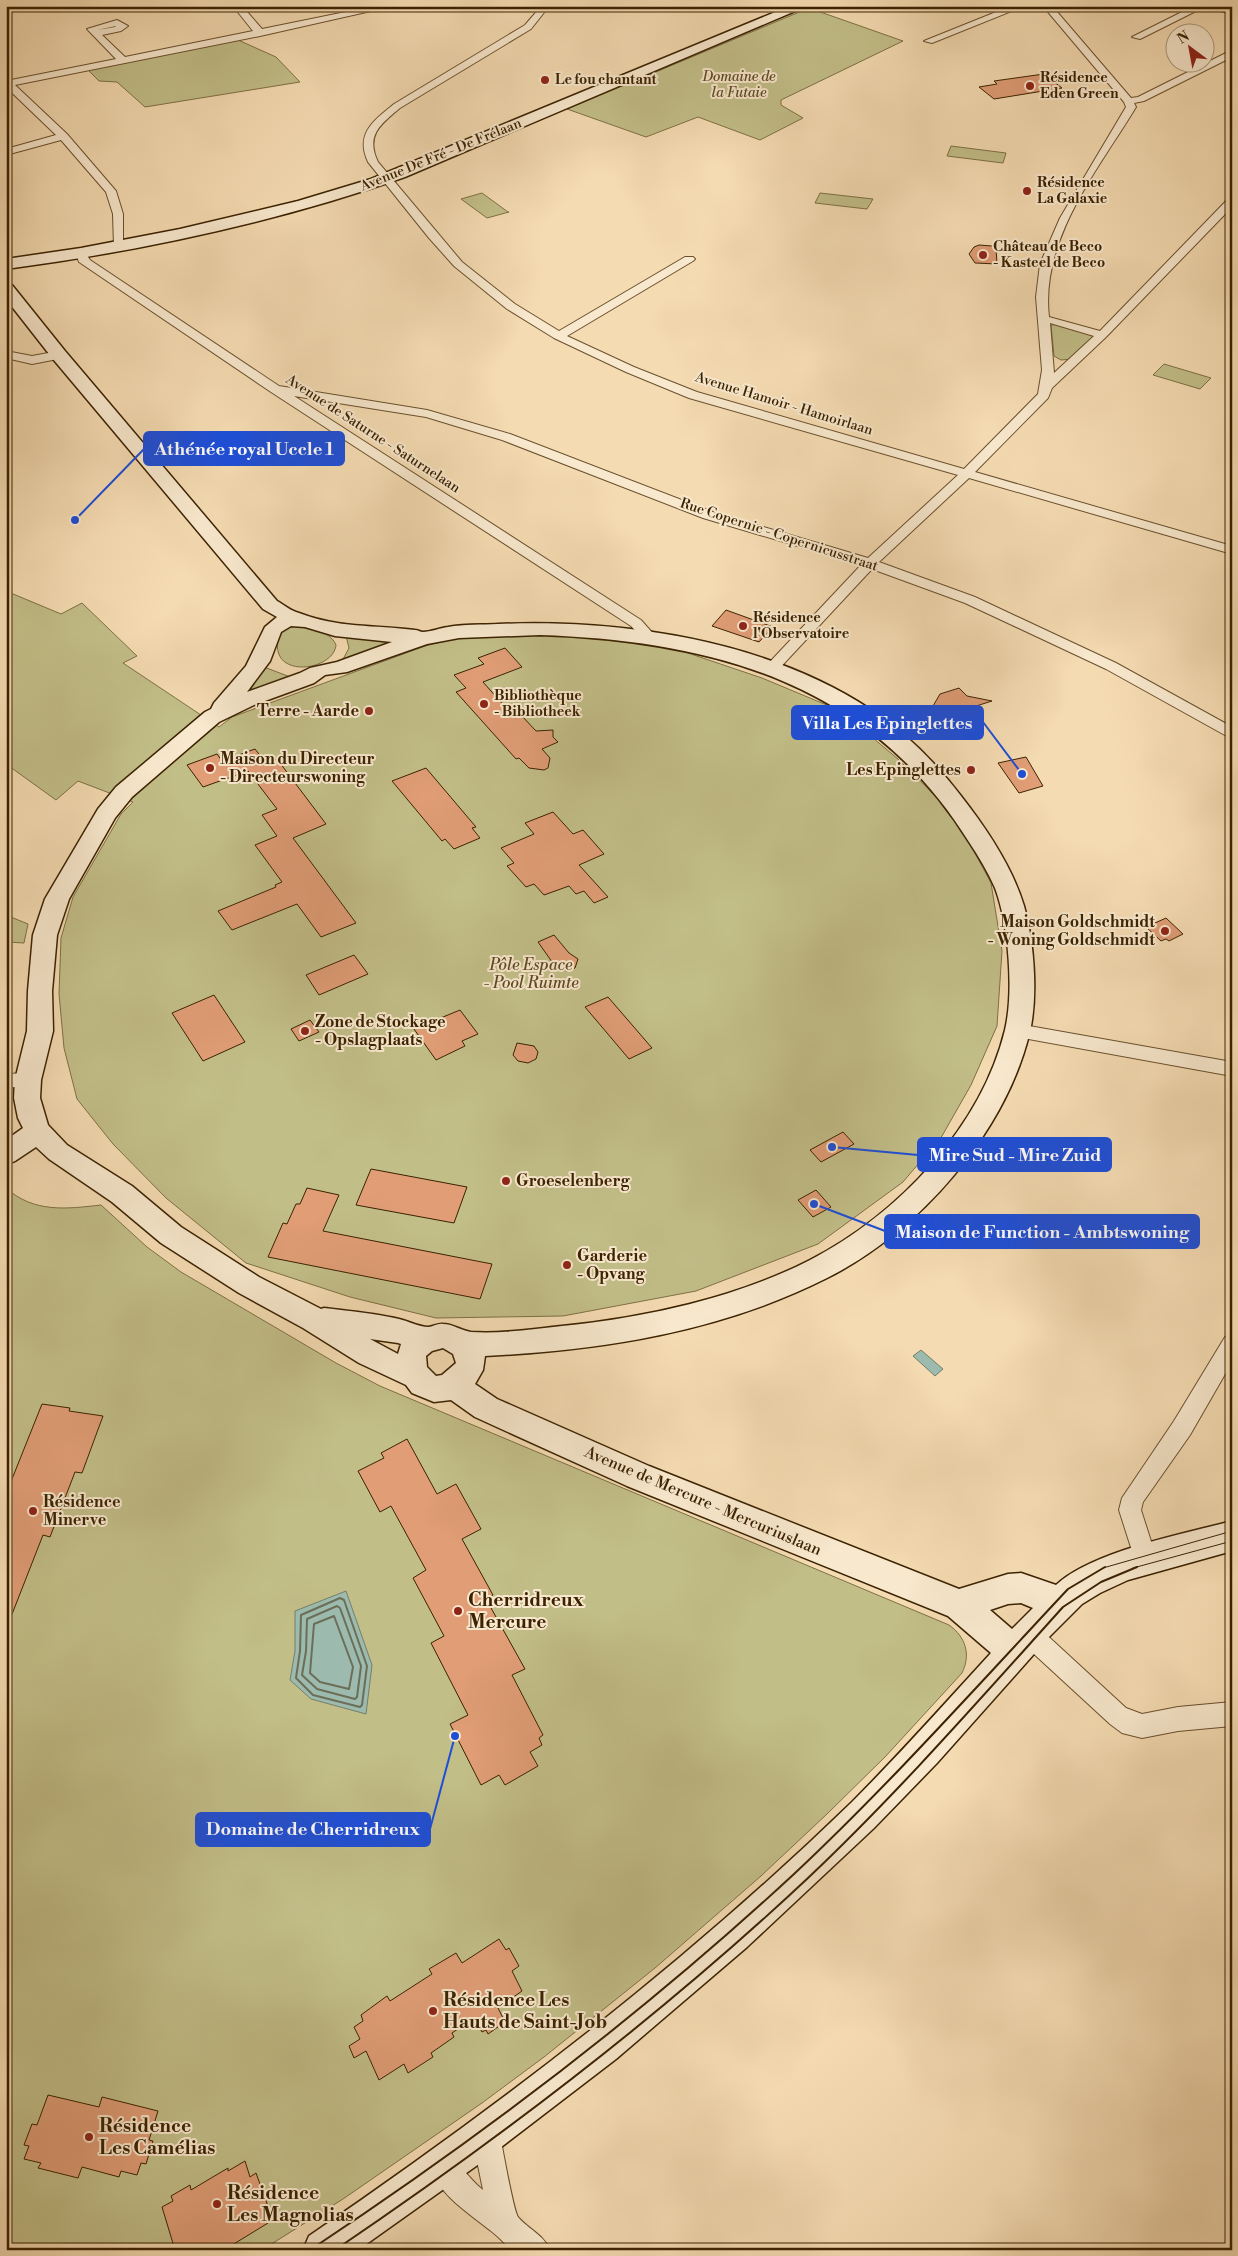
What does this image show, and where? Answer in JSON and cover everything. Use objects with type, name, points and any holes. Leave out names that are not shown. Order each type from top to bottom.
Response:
[{"type":"main road","points":[[1218,6],[1232,10]]},
{"type":"street","points":[[237,6],[260,33]]},
{"type":"street","points":[[7,84],[389,6]]},
{"type":"street","name":"Avenue Hamoir - Hamoirlaan","points":[[542,6],[542,10],[528,27],[381,118],[371,130],[367,154],[457,263],[517,311],[558,336],[628,369],[693,395],[1232,550]]},
{"type":"street","name":"Avenue De Fré - De Frélaan","points":[[6,264],[119,247],[283,210],[386,179],[801,6]]},
{"type":"street","points":[[929,41],[1020,6]]},
{"type":"street","points":[[1047,6],[1129,101],[1131,107],[1068,213],[1046,262],[1042,283],[1043,320],[1057,362],[1048,386]]},
{"type":"street","points":[[1137,36],[1202,6]]},
{"type":"street","points":[[95,34],[123,60]]},
{"type":"street","points":[[1129,101],[1141,99],[1232,53]]},
{"type":"street","points":[[7,84],[63,136],[111,191],[118,214],[119,247]]},
{"type":"street","points":[[6,152],[63,136]]},
{"type":"street","points":[[771,669],[870,563],[965,474],[1044,395],[1057,362],[1102,335],[1232,201]]},
{"type":"street","name":"Avenue de Saturne - Saturnelaan","points":[[81,254],[85,262],[275,389],[636,623],[650,638]]},
{"type":"street","points":[[558,336],[689,259]]},
{"type":"street","points":[[6,288],[59,355],[270,606],[296,620],[318,623],[332,629],[382,635],[431,636]]},
{"type":"street","points":[[1043,320],[1051,320],[1102,335]]},
{"type":"street","points":[[6,354],[32,360],[59,355]]},
{"type":"street","name":"Rue Copernic - Copernicusstraat","points":[[275,389],[427,414],[506,437],[708,515],[870,563],[970,600],[1111,666],[1232,734]]},
{"type":"street","points":[[270,606],[269,614],[276,626]]},
{"type":"street","points":[[296,620],[276,626],[268,638],[265,652],[239,690],[212,717],[182,740],[124,792],[106,814],[57,899],[43,943],[40,1030],[17,1080],[27,1098],[31,1118],[38,1132],[58,1152],[122,1194],[171,1235],[249,1285],[313,1319],[369,1354],[413,1375]]},
{"type":"street","points":[[265,652],[282,667],[300,671],[322,670],[340,668],[431,636],[452,632],[520,628],[577,629],[650,638],[708,651],[771,669],[848,704],[882,728],[940,784],[968,821],[1008,891],[1015,916],[1020,952],[1021,991],[1018,1031],[1003,1077],[984,1116],[962,1147],[931,1184],[885,1224],[821,1268],[764,1292],[694,1316],[647,1326],[542,1340],[464,1345]]},
{"type":"street","points":[[212,717],[247,700],[299,682],[322,670],[342,651],[343,644],[332,629]]},
{"type":"street","points":[[1018,1031],[1232,1068]]},
{"type":"street","points":[[6,1154],[38,1132]]},
{"type":"street","points":[[313,1319],[398,1332],[426,1339],[443,1336],[453,1338],[464,1345],[469,1357],[465,1375],[454,1384],[435,1388],[418,1382],[411,1370],[411,1358],[413,1352],[426,1339]]},
{"type":"street","points":[[1146,1560],[1130,1510],[1133,1498],[1182,1428],[1232,1342]]},
{"type":"street","name":"Avenue de Mercure - Mercuriuslaan","points":[[454,1384],[486,1408],[638,1476],[960,1605],[1022,1644]]},
{"type":"street","points":[[323,2250],[486,2136],[616,2036],[698,1967],[798,1877],[897,1780],[1071,1593],[1093,1578],[1118,1568],[1232,1536]]},
{"type":"street","points":[[960,1605],[1008,1589],[1021,1588],[1055,1600],[1059,1604]]},
{"type":"street","points":[[1022,1644],[1131,1724],[1142,1726],[1178,1718],[1232,1714]]},
{"type":"street","points":[[486,2136],[504,2222]]},
{"type":"street","points":[[443,2167],[466,2195],[504,2222],[527,2246],[536,2250]]},
{"type":"green space","name":"Domaine de la Futaie","points":[[809,8],[903,41],[781,100],[781,105],[803,118],[760,140],[698,117],[646,137],[567,109]]},
{"type":"green space","points":[[238,40],[276,57],[300,82],[145,107],[117,82],[99,81],[88,70]]},
{"type":"green space","points":[[951,146],[1006,153],[1003,163],[947,156]]},
{"type":"green space","points":[[482,193],[509,212],[487,218],[461,199]]},
{"type":"green space","points":[[820,193],[873,199],[867,209],[815,203]]},
{"type":"green space","points":[[1059,324],[1094,336],[1072,359],[1061,360],[1054,356],[1051,325]]},
{"type":"green space","points":[[1164,364],[1211,378],[1200,389],[1153,375]]},
{"type":"green space","name":"Pôle Espace - Pool Ruimte","points":[[6,591],[61,614],[82,603],[137,656],[123,663],[219,727],[232,717],[425,646],[461,637],[530,632],[621,638],[682,651],[762,678],[841,711],[898,759],[954,814],[991,883],[1002,951],[997,1026],[971,1085],[942,1136],[903,1182],[818,1244],[696,1291],[563,1316],[436,1318],[350,1297],[246,1263],[166,1198],[113,1144],[77,1099],[64,1048],[59,994],[61,938],[73,897],[121,814],[133,802],[78,781],[56,800],[6,764]]},
{"type":"green space","points":[[292,626],[310,628],[329,636],[336,645],[332,654],[324,661],[313,666],[301,667],[290,665],[281,658],[277,648],[280,632]]},
{"type":"green space","points":[[346,636],[400,640],[342,661],[349,648]]},
{"type":"green space","points":[[264,667],[293,678],[245,697],[246,691]]},
{"type":"green space","points":[[6,915],[28,924],[24,943],[6,942]]},
{"type":"green space","points":[[6,1188],[28,1202],[39,1205],[75,1208],[101,1205],[147,1247],[181,1272],[336,1363],[380,1386],[949,1625],[959,1635],[965,1647],[966,1660],[962,1673],[885,1757],[761,1876],[655,1968],[544,2057],[482,2103],[343,2199],[262,2250],[6,2250]]},
{"type":"water","points":[[921,1350],[943,1369],[935,1376],[913,1356]]},
{"type":"water","points":[[346,1591],[372,1665],[366,1714],[311,1699],[290,1680],[295,1651],[295,1611]]},
{"type":"building","name":"Résidence Eden Green","points":[[1044,74],[1062,88],[994,99],[979,87],[997,84],[994,81]]},
{"type":"building","name":"Château de Beco - Kasteel de Beco","points":[[979,245],[996,248],[997,264],[975,263],[969,254],[974,247]]},
{"type":"building","name":"Résidence l'Observatoire","points":[[726,610],[773,627],[759,642],[712,626]]},
{"type":"building","points":[[505,648],[522,667],[483,682],[515,718],[521,715],[536,731],[553,730],[553,737],[558,742],[542,749],[550,758],[548,768],[544,770],[529,768],[519,758],[516,759],[456,692],[466,688],[454,675],[484,664],[478,658]]},
{"type":"building","points":[[959,688],[967,696],[992,701],[951,714],[947,710],[933,706],[940,694]]},
{"type":"building","points":[[255,749],[266,763],[277,759],[326,824],[293,838],[356,923],[321,937],[297,904],[232,930],[218,911],[276,887],[275,885],[282,882],[255,845],[277,836],[262,815],[277,809],[248,771],[203,787],[187,765],[217,754],[222,761]]},
{"type":"building","points":[[1026,757],[1043,786],[1019,793],[998,763]]},
{"type":"building","points":[[426,768],[476,827],[472,828],[480,838],[454,849],[445,839],[442,841],[392,781]]},
{"type":"building","points":[[553,812],[573,834],[583,830],[604,854],[579,865],[608,897],[594,903],[584,891],[576,894],[569,886],[544,895],[534,884],[526,887],[507,866],[514,863],[501,848],[534,834],[525,823]]},
{"type":"building","name":"Maison Goldschmidt - Woning Goldschmidt","points":[[1166,918],[1183,934],[1169,941],[1166,939],[1161,941],[1146,927]]},
{"type":"building","points":[[554,935],[569,953],[578,959],[575,968],[567,971],[557,969],[538,942]]},
{"type":"building","points":[[354,955],[368,974],[319,995],[306,975]]},
{"type":"building","points":[[214,995],[245,1042],[203,1061],[172,1013]]},
{"type":"building","points":[[608,997],[652,1048],[629,1059],[585,1007]]},
{"type":"building","points":[[460,1010],[478,1034],[462,1041],[465,1046],[436,1060],[414,1029]]},
{"type":"building","name":"Zone de Stockage - Opslagplaats","points":[[310,1020],[319,1032],[299,1041],[291,1029]]},
{"type":"building","points":[[517,1043],[534,1046],[538,1052],[536,1059],[528,1063],[518,1061],[513,1055]]},
{"type":"building","points":[[843,1132],[854,1144],[821,1162],[810,1150]]},
{"type":"building","points":[[371,1169],[467,1187],[454,1223],[356,1205]]},
{"type":"building","points":[[307,1188],[339,1195],[323,1231],[492,1264],[480,1299],[268,1257],[283,1223],[287,1224],[296,1204],[300,1204]]},
{"type":"building","points":[[816,1190],[831,1207],[813,1217],[798,1200]]},
{"type":"building","name":"Résidence Minerve","points":[[42,1404],[70,1408],[69,1411],[103,1416],[82,1473],[75,1472],[50,1537],[43,1535],[7,1627],[6,1494]]},
{"type":"building","name":"Cherridreux Mercure","points":[[407,1439],[437,1494],[456,1484],[481,1529],[462,1539],[493,1595],[486,1599],[525,1669],[512,1675],[543,1735],[539,1738],[542,1745],[530,1752],[538,1766],[505,1785],[499,1775],[481,1785],[450,1724],[468,1715],[431,1643],[444,1636],[413,1578],[426,1570],[391,1506],[380,1512],[358,1471],[384,1458],[381,1453]]},
{"type":"building","name":"Résidence Les Hauts de Saint-Job","points":[[499,1939],[506,1950],[509,1948],[519,1966],[512,1971],[522,1991],[498,2008],[505,2022],[488,2034],[486,2030],[482,2032],[474,2018],[452,2033],[454,2037],[431,2053],[433,2057],[408,2073],[404,2064],[379,2080],[366,2051],[354,2058],[349,2046],[360,2039],[354,2027],[363,2021],[361,2015],[387,1996],[390,2001],[432,1974],[429,1969],[456,1953],[462,1963]]},
{"type":"building","name":"Résidence Les Camélias","points":[[48,2095],[99,2107],[102,2097],[158,2111],[149,2140],[153,2141],[146,2164],[141,2163],[137,2175],[121,2171],[119,2177],[82,2167],[78,2178],[38,2168],[41,2163],[24,2159],[29,2146],[24,2145],[32,2124],[37,2125]]},
{"type":"building","name":"Résidence Les Magnolias","points":[[245,2161],[250,2177],[256,2173],[269,2209],[264,2212],[268,2223],[224,2250],[175,2250],[162,2207],[173,2201],[171,2196],[190,2185],[191,2190],[228,2168],[228,2171]]},
{"type":"tram line","points":[[1104,1568],[1232,1531]]},
{"type":"tram line","points":[[1133,1568],[1232,1541]]},
{"type":"tram line","points":[[335,2250],[459,2164],[519,2119],[638,2027],[696,1978],[808,1878],[874,1813],[1063,1607],[1101,1582],[1137,1567]]},
{"type":"tram line","points":[[310,2250],[499,2118],[560,2072],[679,1976],[830,1840],[933,1734],[1068,1589],[1104,1568]]},
{"type":"place","name":"Le fou chantant","points":[[545,80]]},
{"type":"place","name":"Résidence Eden Green","points":[[1030,86]]},
{"type":"place","name":"Résidence La Galaxie","points":[[1027,191]]},
{"type":"place","name":"Château de Beco - Kasteel de Beco","points":[[983,255]]},
{"type":"place","name":"Athénée royal Uccle 1","points":[[75,520]]},
{"type":"place","name":"Résidence l'Observatoire","points":[[743,626]]},
{"type":"place","name":"Bibliothèque - Bibliotheek","points":[[484,704]]},
{"type":"place","name":"Terre - Aarde","points":[[369,711]]},
{"type":"place","name":"Maison du Directeur - Directeurswoning","points":[[210,768]]},
{"type":"place","name":"Les Epinglettes","points":[[971,770]]},
{"type":"place","name":"Villa Les Epinglettes","points":[[1022,774]]},
{"type":"place","name":"Maison Goldschmidt - Woning Goldschmidt","points":[[1165,931]]},
{"type":"place","name":"Zone de Stockage - Opslagplaats","points":[[305,1031]]},
{"type":"place","name":"Mire Sud - Mire Zuid","points":[[832,1147]]},
{"type":"place","name":"Groeselenberg","points":[[506,1181]]},
{"type":"place","name":"Maison de Function - Ambtswoning","points":[[814,1204]]},
{"type":"place","name":"Garderie - Opvang","points":[[567,1265]]},
{"type":"place","name":"Résidence Minerve","points":[[33,1511]]},
{"type":"place","name":"Cherridreux Mercure","points":[[458,1611]]},
{"type":"place","name":"Domaine de Cherridreux","points":[[455,1736]]},
{"type":"place","name":"Résidence Les Hauts de Saint-Job","points":[[433,2011]]},
{"type":"place","name":"Résidence Les Camélias","points":[[89,2137]]},
{"type":"place","name":"Résidence Les Magnolias","points":[[217,2204]]}]
